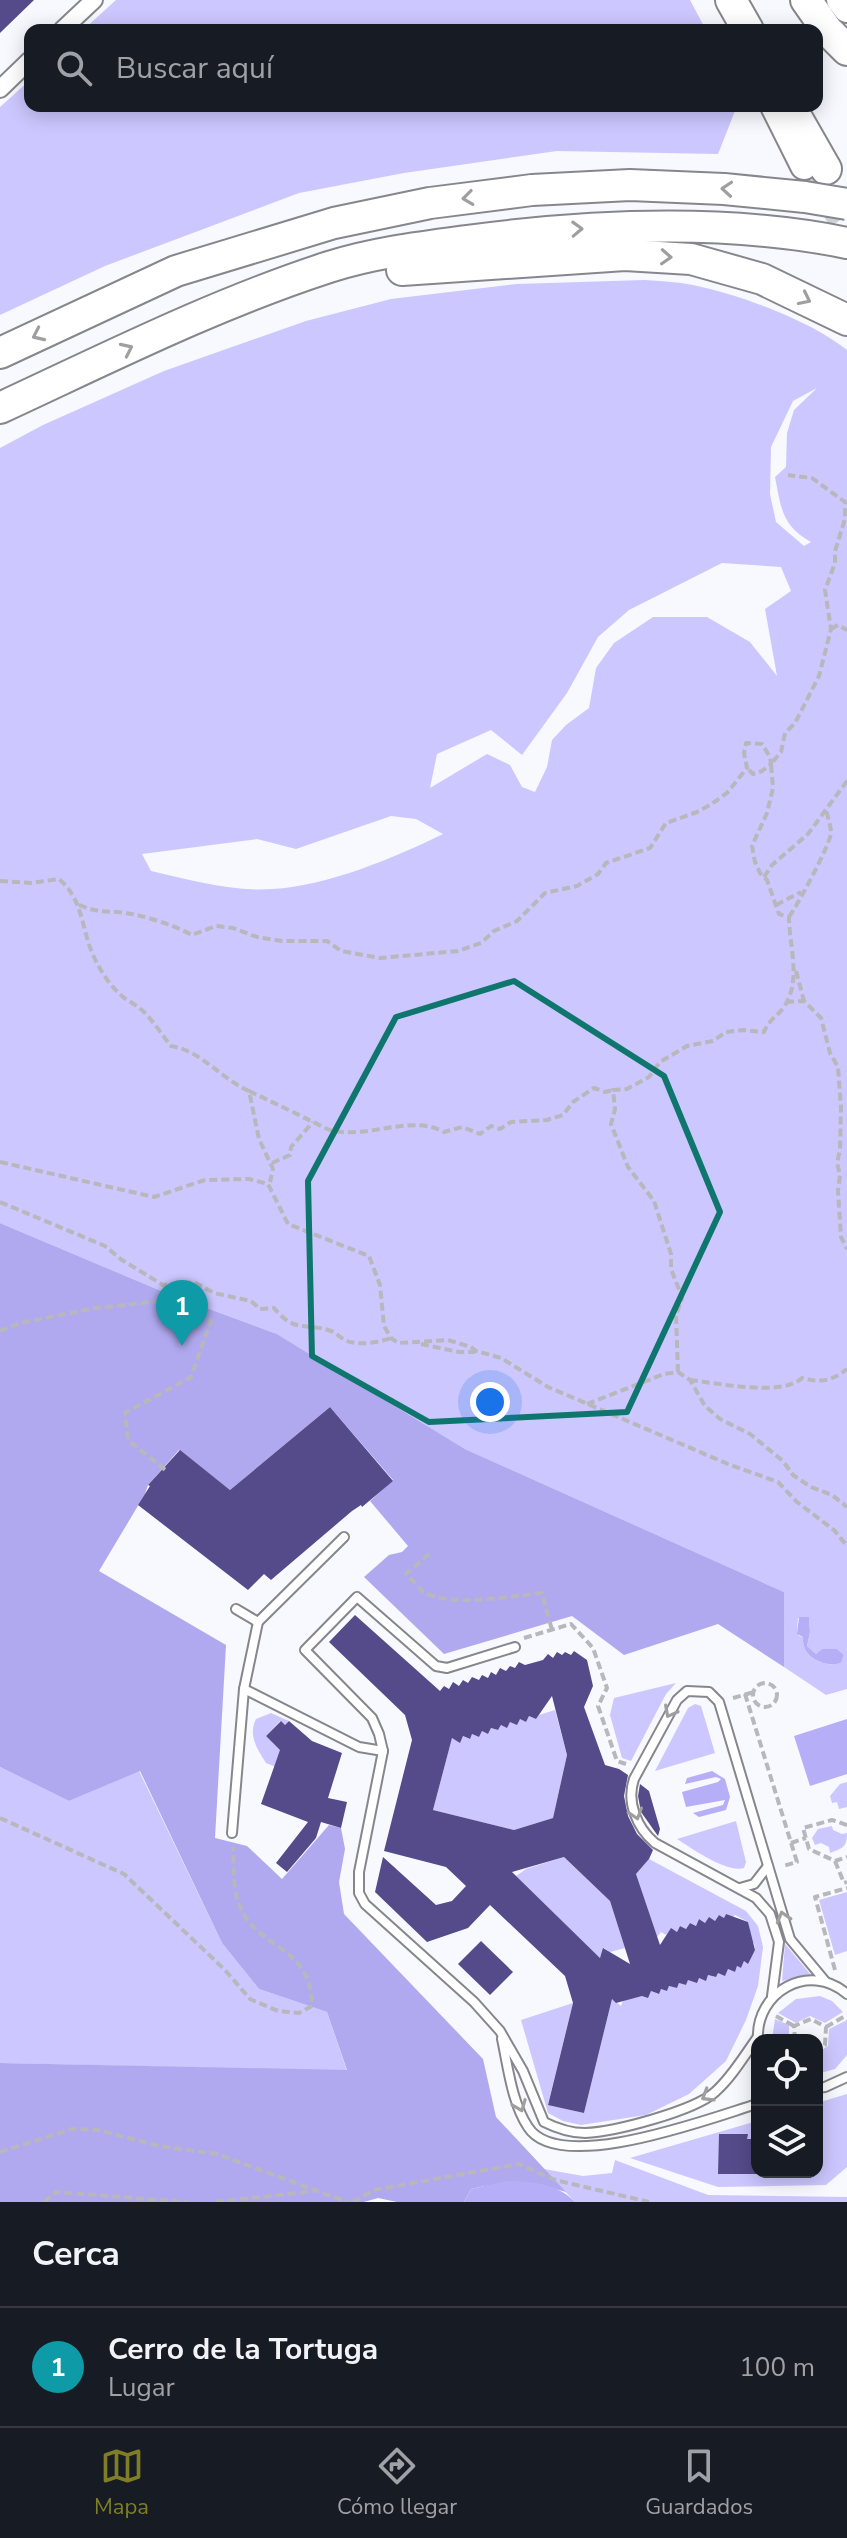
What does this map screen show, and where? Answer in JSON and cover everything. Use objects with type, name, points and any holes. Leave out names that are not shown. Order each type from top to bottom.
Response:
[{"type":"highway","points":[[731,0],[745,24]]},
{"type":"highway","points":[[806,0],[823,24]]},
{"type":"highway","points":[[823,24],[847,50]]},
{"type":"highway","points":[[792,112],[815,168]]},
{"type":"highway","points":[[0,353],[176,271],[334,223],[430,203],[532,190],[630,185],[724,189],[847,204]]},
{"type":"highway","points":[[0,408],[207,312],[330,267],[410,249],[543,231],[657,227],[744,230],[839,241]]},
{"type":"highway","points":[[282,286],[335,283],[412,268],[625,255],[691,259],[762,279],[847,320]]},
{"type":"main road","points":[[719,0],[732,24]]},
{"type":"main road","points":[[840,0],[847,9]]},
{"type":"main road","points":[[778,112],[815,168]]},
{"type":"street","points":[[68,24],[94,0]]},
{"type":"street","points":[[0,89],[24,66]]},
{"type":"lane","points":[[232,1833],[244,1689],[258,1622],[344,1537]]},
{"type":"lane","points":[[515,1647],[447,1668],[436,1666],[357,1597],[305,1650],[372,1718],[379,1734],[383,1751],[359,1872],[359,1893],[365,1904],[474,2002],[500,2031],[523,2071],[544,2122],[554,2127],[582,2133],[605,2131],[664,2116],[714,2094],[751,2047]]},
{"type":"lane","points":[[236,1609],[258,1622]]},
{"type":"lane","points":[[244,1689],[359,1747],[383,1751]]},
{"type":"lane","points":[[772,1996],[779,1942],[770,1914],[756,1898],[655,1843],[642,1832],[629,1793],[677,1700],[687,1691],[709,1692],[719,1702],[790,1939],[825,1981],[844,1991]]},
{"type":"lane","points":[[740,1888],[754,1884],[768,1868]]},
{"type":"lane","points":[[757,2034],[763,2008],[772,1996],[797,1982],[825,1981]]},
{"type":"lane","points":[[500,2031],[515,2096],[529,2130],[549,2142],[579,2148],[608,2145],[751,2106]]},
{"type":"lane","points":[[823,2087],[847,2077]]},
{"type":"path","points":[[788,475],[812,478],[845,502],[845,519],[825,590],[831,629],[819,676],[795,723],[785,733],[781,752],[771,764],[753,774],[747,768],[744,753],[746,743],[762,744],[771,764],[773,788],[767,813],[752,846],[755,862],[779,914],[789,917]]},
{"type":"path","points":[[831,629],[838,625],[847,630]]},
{"type":"path","points":[[79,905],[101,914],[129,914],[179,928],[192,935],[216,926],[233,928],[257,937],[282,941],[327,941],[341,951],[380,958],[458,951],[481,943],[494,931],[517,921],[545,893],[577,886],[598,874],[606,863],[650,848],[666,823],[710,805],[727,793],[747,768]]},
{"type":"path","points":[[764,877],[772,865],[808,834],[847,781]]},
{"type":"path","points":[[776,905],[801,892],[811,879],[831,833],[826,808]]},
{"type":"path","points":[[0,881],[31,883],[59,879],[71,889],[79,905],[81,922],[89,936],[92,953],[108,982],[143,1010],[171,1046],[201,1058],[232,1084],[331,1131],[371,1133],[391,1126],[406,1128],[429,1124],[444,1132],[462,1127],[480,1134],[491,1126],[500,1129],[511,1122],[547,1120],[563,1115],[573,1102],[594,1088],[605,1092],[627,1089],[649,1077],[660,1062],[687,1046],[713,1041],[726,1032],[764,1032],[769,1020],[784,1008],[795,969]]},
{"type":"path","points":[[801,892],[799,904],[789,917],[791,951],[804,1001],[821,1018],[830,1053],[838,1067],[841,1108],[838,1191],[841,1237],[847,1249]]},
{"type":"path","points":[[786,1002],[804,1001]]},
{"type":"path","points":[[613,1090],[615,1109],[611,1124],[628,1167],[654,1201],[682,1299],[676,1315],[678,1372]]},
{"type":"path","points":[[249,1091],[259,1139],[273,1169],[270,1182]]},
{"type":"path","points":[[271,1164],[290,1155],[291,1147],[313,1122]]},
{"type":"path","points":[[0,1162],[154,1197],[205,1180],[249,1179],[268,1184],[288,1224],[369,1256],[380,1285],[384,1326],[398,1343],[448,1340],[471,1347],[501,1358],[548,1387],[586,1404],[778,1482],[797,1502],[834,1530],[847,1546]]},
{"type":"path","points":[[0,1202],[105,1246],[163,1285],[194,1282],[214,1293],[251,1301],[260,1309],[274,1308],[282,1318],[300,1328],[331,1331],[349,1342],[378,1343],[391,1338]]},
{"type":"path","points":[[0,1331],[20,1323],[96,1308],[161,1301],[211,1320],[191,1377],[125,1413],[128,1440],[168,1472]]},
{"type":"path","points":[[690,1380],[777,1389],[795,1384],[802,1378],[817,1382],[834,1379],[847,1369]]},
{"type":"path","points":[[586,1404],[596,1403],[664,1374],[678,1372],[690,1380],[705,1406],[720,1419],[750,1434],[783,1461],[793,1475],[811,1487],[832,1495],[847,1507]]},
{"type":"path","points":[[429,1554],[406,1574],[425,1592],[449,1599],[542,1593],[552,1630]]},
{"type":"path","points":[[515,1647],[524,1638],[571,1624],[593,1648],[607,1688],[598,1706],[617,1761],[640,1769]]},
{"type":"path","points":[[719,1702],[754,1692],[762,1684],[769,1684],[775,1689],[776,1700],[763,1707],[754,1700],[754,1692]]},
{"type":"path","points":[[745,1694],[797,1862],[768,1868]]},
{"type":"path","points":[[0,1818],[124,1874],[225,1970],[250,1999],[278,2011],[299,2013],[312,2006],[312,1991],[300,1965],[277,1942],[256,1929],[242,1912],[236,1895],[232,1833]]},
{"type":"path","points":[[847,1825],[832,1820],[803,1828],[809,1849],[835,1861],[844,1883],[847,1882]]},
{"type":"path","points":[[791,1843],[806,1838]]},
{"type":"path","points":[[835,1861],[847,1857]]},
{"type":"path","points":[[844,1991],[815,1897],[847,1888]]},
{"type":"path","points":[[826,2027],[847,2015]]},
{"type":"path","points":[[795,2034],[794,2026],[811,2019],[826,2027]]},
{"type":"path","points":[[823,2046],[826,2027]]},
{"type":"path","points":[[0,2152],[72,2129],[98,2130],[159,2146],[217,2154],[347,2202]]},
{"type":"path","points":[[353,2202],[374,2190],[519,2164],[555,2180],[649,2202]]},
{"type":"path","points":[[216,2202],[316,2191]]},
{"type":"path","points":[[44,2202],[56,2192],[188,2202]]},
{"type":"highlighted area","points":[[514,981],[664,1076],[720,1212],[627,1412],[429,1422],[312,1356],[308,1181],[396,1017]]},
{"type":"shaded area","points":[[116,0],[690,0],[703,24],[90,24]]},
{"type":"shaded area","points":[[24,85],[24,112],[735,112],[718,154],[557,151],[404,173],[299,193],[105,266],[0,315],[0,107]]},
{"type":"shaded area","points":[[644,280],[693,285],[774,310],[814,329],[847,350],[847,1689],[826,1695],[784,1667],[784,1592],[465,1449],[277,1334],[166,1293],[0,1223],[0,448],[43,425],[164,371],[306,321],[391,299],[517,284]],"holes":[[[817,388],[794,410],[787,433],[786,467],[775,477],[788,523],[811,542],[804,546],[776,522],[770,494],[771,447],[793,401]],[[722,563],[781,567],[791,591],[765,609],[777,676],[750,642],[707,617],[653,617],[614,643],[596,668],[589,708],[552,740],[547,767],[535,792],[522,787],[510,765],[487,754],[430,788],[437,754],[491,730],[522,755],[567,693],[598,637],[629,610]],[[391,816],[416,819],[443,834],[338,877],[273,889],[227,887],[151,871],[142,854],[257,839],[296,849]],[[809,1617],[807,1646],[816,1654],[822,1649],[837,1649],[844,1655],[841,1663],[828,1664],[810,1655],[803,1644],[803,1637],[797,1631],[798,1618]]]},
{"type":"shaded area","points":[[0,1223],[166,1293],[277,1334],[465,1449],[784,1592],[784,1667],[718,1624],[624,1655],[572,1616],[444,1654],[364,1577],[389,1555],[402,1552],[408,1546],[370,1501],[393,1480],[330,1407],[230,1490],[179,1450],[148,1485],[99,1571],[226,1645],[215,1838],[247,1846],[282,1879],[329,1825],[341,1828],[345,1849],[339,1882],[344,1914],[483,2059],[496,2117],[566,2192],[519,2183],[471,2189],[464,2202],[397,2202],[378,2198],[364,2202],[0,2202],[0,2063],[347,2070],[327,2012],[259,1989],[222,1943],[140,1771],[69,1801],[0,1767]]},
{"type":"shaded area","points":[[799,1617],[809,1617],[807,1646],[816,1654],[822,1649],[837,1649],[844,1655],[841,1663],[828,1664],[810,1655],[803,1644],[803,1637],[797,1634]]},
{"type":"shaded area","points":[[676,1683],[666,1694],[631,1761],[622,1758],[610,1715],[614,1698]]},
{"type":"shaded area","points":[[695,1704],[701,1706],[715,1753],[655,1771],[688,1708]]},
{"type":"shaded area","points":[[555,1710],[567,1755],[553,1818],[514,1830],[433,1810],[452,1738],[460,1742],[463,1736],[469,1739],[472,1734],[479,1737],[482,1731],[488,1734],[491,1728],[498,1730],[501,1725],[507,1727],[510,1722],[520,1719],[526,1722],[529,1716],[536,1719]]},
{"type":"shaded area","points":[[271,1713],[289,1721],[285,1725],[280,1721],[266,1736],[278,1748],[297,1730],[286,1771],[266,1763],[255,1742],[253,1731],[256,1719]]},
{"type":"shaded area","points":[[847,1719],[847,1774],[810,1786],[794,1736]]},
{"type":"shaded area","points":[[0,1767],[69,1801],[139,1771],[222,1943],[259,1989],[327,2012],[347,2071],[0,2063]]},
{"type":"shaded area","points":[[712,1771],[725,1779],[730,1797],[726,1810],[699,1817],[693,1813],[723,1805],[725,1800],[686,1807],[682,1792],[718,1782],[721,1779],[716,1777],[685,1784],[687,1778]]},
{"type":"shaded area","points":[[847,1782],[847,1807],[839,1809],[830,1796],[840,1784]]},
{"type":"shaded area","points":[[736,1821],[746,1862],[744,1868],[719,1864],[677,1839]]},
{"type":"shaded area","points":[[832,1826],[833,1830],[847,1833],[847,1838],[843,1846],[830,1853],[829,1847],[821,1843],[815,1845],[812,1838],[818,1829]]},
{"type":"shaded area","points":[[564,1857],[610,1901],[625,1948],[610,1952],[604,1948],[600,1958],[516,1876],[526,1869]]},
{"type":"shaded area","points":[[649,1859],[746,1911],[758,1926],[763,1947],[758,1986],[726,2061],[689,2094],[646,2115],[581,2125],[563,2121],[548,2113],[521,2020],[573,2003],[548,2104],[584,2113],[612,1999],[621,2006],[623,2001],[651,1991],[658,1994],[661,1989],[667,1991],[669,1986],[677,1988],[679,1983],[686,1985],[688,1980],[706,1980],[708,1975],[715,1977],[718,1973],[725,1975],[728,1969],[735,1972],[744,1961],[748,1963],[755,1949],[748,1922],[735,1915],[732,1918],[726,1914],[724,1918],[719,1915],[715,1921],[705,1923],[699,1919],[696,1926],[690,1923],[686,1929],[680,1926],[677,1932],[671,1929],[666,1935],[661,1932],[657,1937],[636,1874]]},
{"type":"shaded area","points":[[847,1892],[847,1951],[835,1955],[819,1900]]},
{"type":"shaded area","points":[[785,1944],[811,1975],[782,1981]]},
{"type":"shaded area","points":[[820,1996],[832,2001],[843,2012],[825,2023],[810,2016],[796,2023],[778,2013],[796,1999]]},
{"type":"shaded area","points":[[775,2019],[789,2025],[789,2034],[773,2034]]},
{"type":"shaded area","points":[[847,2020],[847,2055],[835,2069],[823,2072],[823,2049],[828,2046],[829,2029]]},
{"type":"shaded area","points":[[847,2094],[847,2167],[826,2185],[718,2187],[630,2158],[751,2123],[751,2139],[747,2139],[747,2134],[719,2134],[719,2173],[751,2174],[751,2178],[823,2178],[823,2101]]},
{"type":"shaded area","points":[[615,2160],[708,2195],[847,2197],[847,2202],[575,2202],[544,2169],[583,2176],[612,2173]]},
{"type":"shaded area","points":[[507,2181],[552,2187],[575,2202],[464,2202],[471,2189]]},
{"type":"building","points":[[0,0],[34,0],[0,33]]},
{"type":"building","points":[[330,1407],[393,1481],[362,1507],[352,1511],[271,1580],[264,1574],[248,1590],[138,1505],[148,1485],[180,1450],[230,1490]]},
{"type":"building","points":[[355,1615],[440,1691],[444,1686],[449,1689],[453,1682],[459,1686],[463,1680],[468,1683],[472,1677],[479,1680],[482,1675],[488,1678],[491,1672],[496,1675],[500,1668],[506,1671],[510,1666],[515,1668],[519,1662],[525,1665],[543,1660],[548,1654],[553,1658],[557,1652],[571,1655],[574,1651],[587,1660],[593,1686],[584,1707],[605,1765],[628,1775],[624,1796],[628,1816],[637,1834],[653,1850],[636,1874],[660,1945],[671,1928],[677,1932],[680,1926],[686,1929],[690,1923],[696,1926],[699,1919],[705,1923],[709,1917],[715,1921],[719,1915],[724,1918],[726,1914],[748,1922],[755,1950],[748,1964],[744,1961],[735,1972],[728,1969],[725,1976],[718,1973],[716,1977],[708,1975],[706,1981],[699,1978],[697,1983],[688,1980],[686,1985],[679,1983],[677,1988],[669,1986],[667,1991],[661,1989],[659,1994],[651,1991],[648,1998],[642,1996],[616,2003],[612,1999],[584,2113],[548,2105],[573,2003],[565,1976],[490,1905],[468,1928],[427,1942],[375,1892],[383,1857],[436,1905],[452,1901],[466,1886],[446,1867],[384,1851],[412,1740],[405,1715],[329,1642]],"holes":[[[552,1696],[567,1755],[553,1818],[514,1830],[433,1810],[452,1738],[460,1743],[463,1736],[470,1739],[472,1734],[479,1737],[482,1731],[488,1734],[491,1728],[498,1730],[501,1725],[507,1728],[510,1722],[517,1725],[520,1719],[526,1722],[529,1716],[536,1719]],[[564,1857],[610,1901],[630,1964],[603,1948],[600,1958],[512,1872]]]},
{"type":"building","points":[[281,1721],[285,1725],[289,1721],[312,1741],[342,1753],[328,1798],[347,1802],[341,1828],[321,1822],[316,1838],[287,1872],[276,1863],[308,1822],[261,1804],[280,1750],[266,1736]]},
{"type":"building","points":[[640,1784],[649,1791],[660,1829],[658,1836],[641,1812],[638,1796]]},
{"type":"building","points":[[481,1941],[513,1972],[490,1995],[458,1964]]},
{"type":"building","points":[[719,2134],[748,2134],[747,2139],[751,2139],[751,2174],[718,2174]]},
{"type":"tunnel","points":[[804,166],[847,227]]},
{"type":"place","name":"Cerro de la Tortuga","points":[[182,1346]]}]
